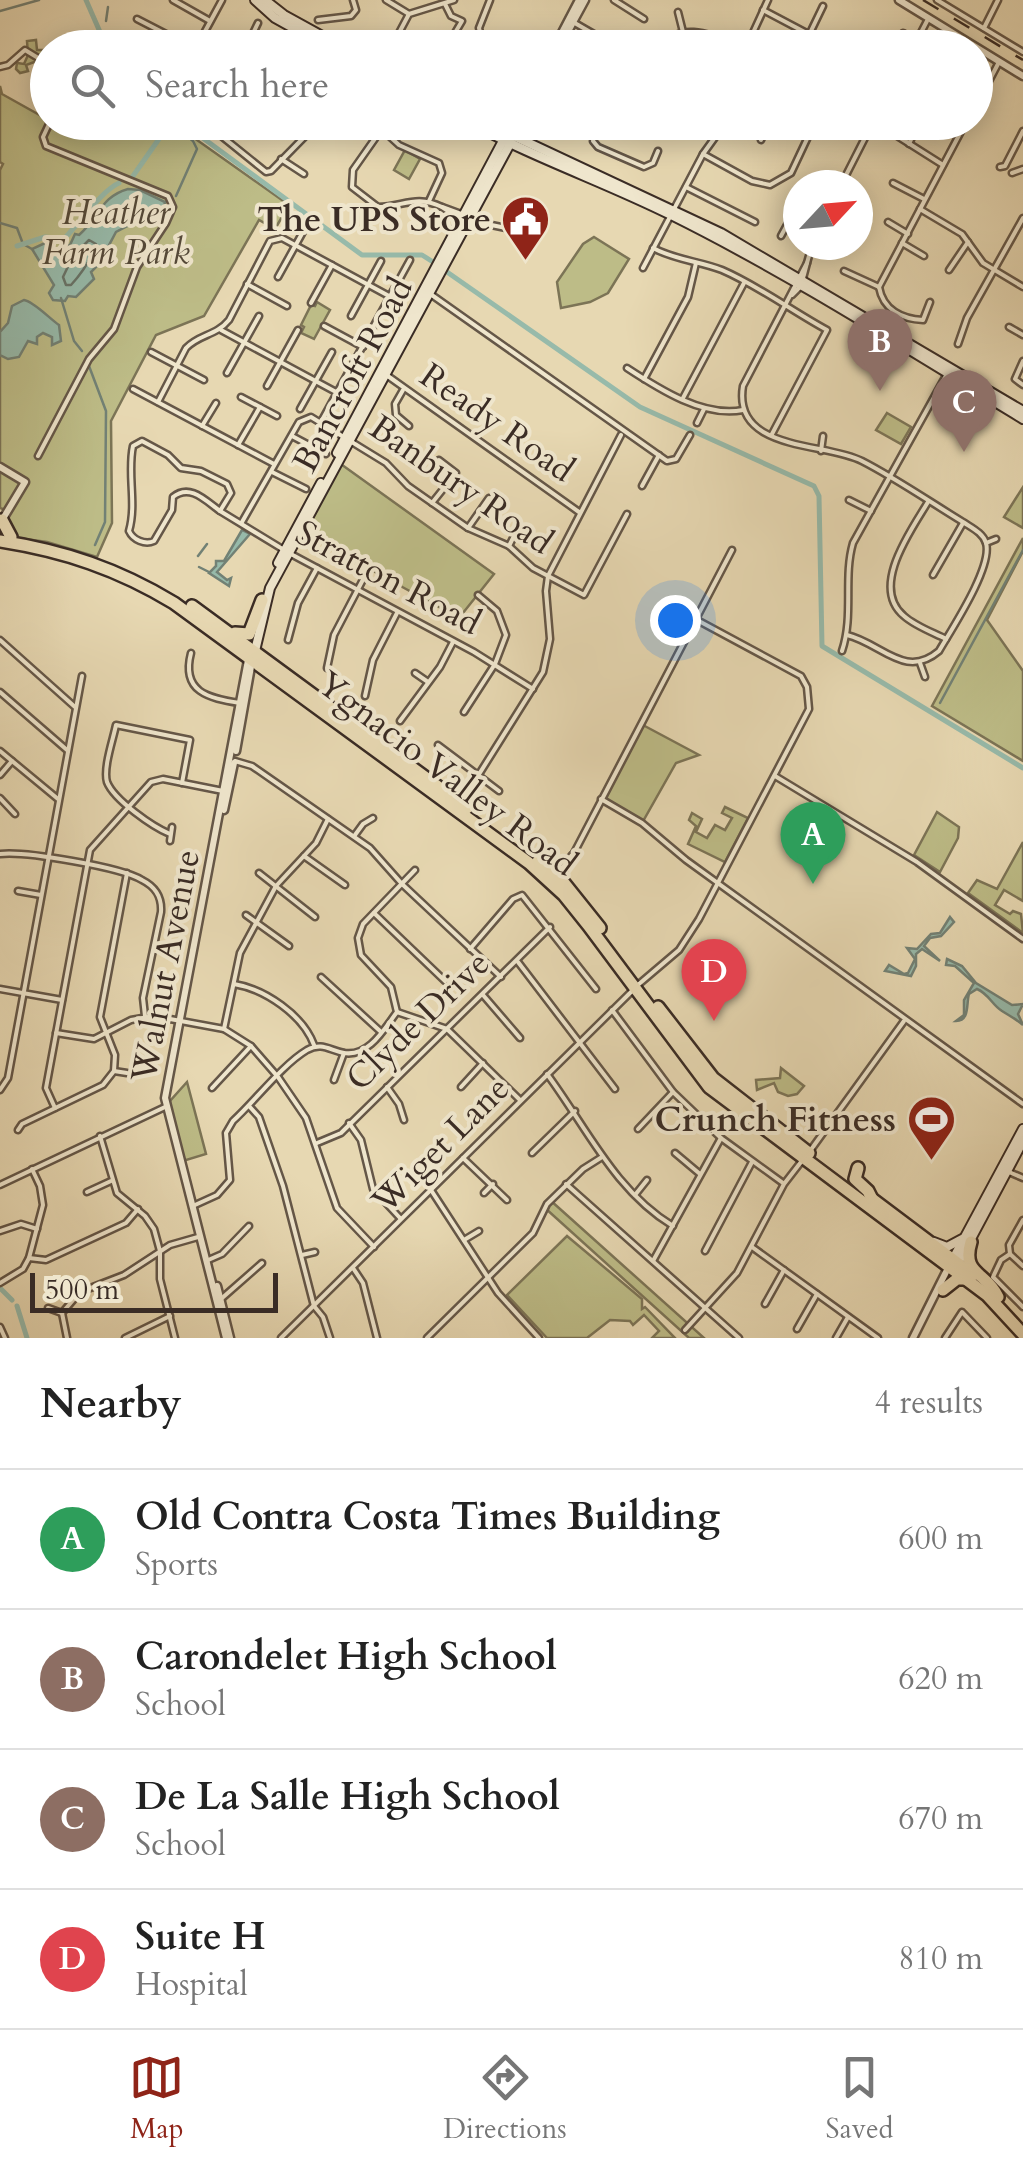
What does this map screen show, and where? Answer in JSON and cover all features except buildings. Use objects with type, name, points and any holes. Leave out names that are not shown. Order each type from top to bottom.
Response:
[{"type":"highway","points":[[1,522],[4,538]]},
{"type":"highway","name":"Ygnacio Valley Road","points":[[4,538],[83,552],[133,572],[217,623],[249,654]]},
{"type":"highway","name":"Ygnacio Valley Road","points":[[4,538],[62,552],[122,573],[146,586],[459,800],[551,874],[638,984],[710,1087],[937,1257],[954,1264],[1023,1334]]},
{"type":"highway","points":[[62,552],[83,552]]},
{"type":"highway","points":[[217,623],[238,635],[249,634],[262,600]]},
{"type":"highway","points":[[248,675],[273,671],[261,651],[259,630]]},
{"type":"highway","name":"Ygnacio Valley Road","points":[[551,874],[638,984]]},
{"type":"highway","name":"Ygnacio Valley Road","points":[[807,1156],[923,1237],[998,1297],[1023,1323]]},
{"type":"highway","points":[[968,1239],[970,1265],[995,1289],[998,1297]]},
{"type":"highway","points":[[937,1257],[943,1269],[940,1290]]},
{"type":"highway","points":[[940,1290],[966,1278]]},
{"type":"main road","points":[[255,0],[275,18],[297,30]]},
{"type":"main road","points":[[265,0],[311,30]]},
{"type":"main road","points":[[493,140],[497,160],[512,154],[532,154]]},
{"type":"main road","points":[[508,140],[532,154],[673,212]]},
{"type":"main road","points":[[508,140],[673,212],[1023,411]]},
{"type":"main road","name":"Bancroft Road","points":[[249,654],[262,600],[286,552],[429,280],[508,140]]},
{"type":"main road","name":"Bancroft Road","points":[[347,437],[429,293],[464,219]]},
{"type":"main road","points":[[429,280],[429,293]]},
{"type":"main road","points":[[949,370],[1023,419]]},
{"type":"main road","name":"Bancroft Road","points":[[249,654],[286,552]]},
{"type":"main road","points":[[1005,1170],[1023,1129]]},
{"type":"main road","points":[[954,1264],[1023,1141]]},
{"type":"main road","points":[[923,1237],[948,1246],[968,1239]]},
{"type":"street","points":[[173,0],[210,21]]},
{"type":"street","points":[[205,30],[222,0]]},
{"type":"street","points":[[318,20],[351,16],[356,10],[353,0]]},
{"type":"street","points":[[386,0],[410,14]]},
{"type":"street","points":[[401,30],[410,14],[454,0]]},
{"type":"street","points":[[477,0],[488,2],[480,30]]},
{"type":"street","points":[[566,30],[582,0]]},
{"type":"street","points":[[614,0],[644,19]]},
{"type":"street","points":[[753,30],[768,0]]},
{"type":"street","points":[[899,0],[948,30]]},
{"type":"street","points":[[938,0],[987,30]]},
{"type":"street","points":[[950,8],[954,0]]},
{"type":"street","points":[[984,28],[998,0]]},
{"type":"street","points":[[443,2],[452,16],[462,21],[457,30]]},
{"type":"street","points":[[811,30],[823,6]]},
{"type":"street","points":[[763,10],[804,30]]},
{"type":"street","points":[[678,12],[682,30]]},
{"type":"street","points":[[137,18],[158,30]]},
{"type":"street","points":[[922,30],[929,18]]},
{"type":"street","points":[[571,21],[586,30]]},
{"type":"street","points":[[254,30],[258,23]]},
{"type":"street","points":[[993,34],[1023,52]]},
{"type":"street","points":[[0,67],[26,50],[30,53]]},
{"type":"street","points":[[993,58],[1023,76]]},
{"type":"street","points":[[993,73],[999,62]]},
{"type":"street","points":[[1000,168],[1005,166],[1022,135]]},
{"type":"street","points":[[37,459],[90,359],[114,329],[137,267],[173,207],[168,196],[46,146],[44,140]]},
{"type":"street","points":[[226,140],[266,172],[302,140]]},
{"type":"street","points":[[374,140],[352,170],[352,187],[378,206],[385,208],[409,200],[430,201],[464,219],[506,228],[531,241]]},
{"type":"street","points":[[394,140],[439,163],[442,172],[430,201]]},
{"type":"street","points":[[593,140],[598,147],[644,166],[653,164],[658,150]]},
{"type":"street","points":[[643,268],[713,140]]},
{"type":"street","points":[[703,154],[752,181],[770,184],[792,173],[808,140]]},
{"type":"street","points":[[849,170],[865,140]]},
{"type":"street","points":[[902,140],[944,165]]},
{"type":"street","points":[[908,144],[910,140]]},
{"type":"street","points":[[930,302],[923,320],[896,314],[880,295],[880,286],[957,140]]},
{"type":"street","points":[[280,159],[304,174]]},
{"type":"street","points":[[1012,173],[1023,169]]},
{"type":"street","points":[[893,183],[925,200]]},
{"type":"street","points":[[686,187],[755,222]]},
{"type":"street","points":[[920,210],[956,231],[983,262],[1023,287]]},
{"type":"street","points":[[958,344],[968,318],[1023,218]]},
{"type":"street","points":[[278,277],[308,221]]},
{"type":"street","points":[[888,222],[908,234]]},
{"type":"street","points":[[781,236],[783,232]]},
{"type":"street","points":[[158,402],[192,341],[221,330],[273,239],[282,238],[389,296]]},
{"type":"street","points":[[950,270],[968,242]]},
{"type":"street","points":[[902,243],[924,256]]},
{"type":"street","points":[[653,248],[744,282],[827,330],[772,434]]},
{"type":"street","points":[[242,522],[304,418],[321,422],[410,260]]},
{"type":"street","points":[[808,260],[743,386],[744,410],[756,426],[795,445],[855,457],[964,522],[986,542],[984,567],[939,651],[920,663],[899,662],[860,638],[847,635]]},
{"type":"street","points":[[351,316],[381,261]]},
{"type":"street","points":[[644,379],[688,297],[696,262]]},
{"type":"street","points":[[311,303],[332,265]]},
{"type":"street","points":[[844,272],[880,286]]},
{"type":"street","points":[[683,398],[744,282]]},
{"type":"street","points":[[247,284],[287,306]]},
{"type":"street","points":[[429,293],[659,456],[674,460],[690,436]]},
{"type":"street","points":[[227,373],[258,316]]},
{"type":"street","points":[[324,326],[363,348]]},
{"type":"street","points":[[1009,327],[1023,335]]},
{"type":"street","points":[[221,330],[337,392]]},
{"type":"street","points":[[266,386],[298,330]]},
{"type":"street","points":[[150,352],[204,380]]},
{"type":"street","points":[[300,410],[332,352]]},
{"type":"street","points":[[1023,361],[1015,379],[1023,385]]},
{"type":"street","points":[[627,368],[704,408],[725,413],[744,410]]},
{"type":"street","points":[[842,651],[847,635],[850,554],[949,370]]},
{"type":"street","name":"Ready Road","points":[[385,374],[580,512]]},
{"type":"street","points":[[404,388],[394,409],[409,426]]},
{"type":"street","points":[[133,390],[276,465]]},
{"type":"street","points":[[241,396],[277,416]]},
{"type":"street","points":[[202,426],[216,403]]},
{"type":"street","points":[[238,445],[260,407]]},
{"type":"street","points":[[697,423],[704,408]]},
{"type":"street","name":"Banbury Road","points":[[321,422],[386,463],[408,486],[468,528],[509,546],[532,568],[548,576]]},
{"type":"street","points":[[459,800],[533,689],[549,652],[548,576],[621,435]]},
{"type":"street","points":[[292,436],[326,454]]},
{"type":"street","points":[[821,452],[823,436]]},
{"type":"street","name":"Stratton Road","points":[[220,511],[231,493],[227,484],[201,471],[181,468],[145,441],[134,444],[129,531],[133,537],[145,543],[154,541],[172,510],[173,497],[180,492],[193,492],[220,511],[242,522],[286,552],[495,664],[533,689]]},
{"type":"street","points":[[642,486],[659,456]]},
{"type":"street","points":[[432,503],[456,473],[439,460]]},
{"type":"street","points":[[0,468],[26,479],[1,522]]},
{"type":"street","points":[[272,472],[306,489]]},
{"type":"street","points":[[468,528],[489,498]]},
{"type":"street","points":[[849,500],[871,510]]},
{"type":"street","points":[[929,501],[894,562],[893,598],[905,618],[946,640]]},
{"type":"street","points":[[548,576],[584,595],[627,514]]},
{"type":"street","points":[[933,575],[964,522]]},
{"type":"street","points":[[509,546],[518,528]]},
{"type":"street","points":[[986,542],[996,539]]},
{"type":"street","points":[[551,874],[572,855],[732,550]]},
{"type":"street","points":[[288,640],[298,604],[317,568]]},
{"type":"street","points":[[326,668],[334,636],[368,570]]},
{"type":"street","points":[[464,712],[504,646],[504,626],[497,611],[478,595]]},
{"type":"street","points":[[365,696],[373,660],[398,612]]},
{"type":"street","name":"Wiget Lane","points":[[281,1338],[638,984],[684,944],[809,708],[808,687],[801,676],[697,620]]},
{"type":"street","points":[[0,640],[76,708]]},
{"type":"street","points":[[400,721],[454,642]]},
{"type":"street","points":[[191,652],[192,680],[199,691],[210,698],[242,704]]},
{"type":"street","points":[[248,675],[249,654]]},
{"type":"street","name":"Walnut Avenue","points":[[228,1338],[168,1107],[249,654]]},
{"type":"street","points":[[920,663],[925,677]]},
{"type":"street","points":[[415,672],[428,682]]},
{"type":"street","points":[[0,1090],[8,1078],[82,676]]},
{"type":"street","points":[[0,692],[67,750]]},
{"type":"street","points":[[172,827],[170,838],[128,806],[106,778],[116,725],[190,740],[182,783]]},
{"type":"street","points":[[438,746],[499,791]]},
{"type":"street","points":[[0,751],[59,800]]},
{"type":"street","points":[[232,760],[252,766],[355,835],[500,976]]},
{"type":"street","points":[[0,775],[12,761]]},
{"type":"street","points":[[775,776],[912,859],[1023,938]]},
{"type":"street","points":[[54,1108],[46,1088],[90,850],[151,782],[163,779],[226,792]]},
{"type":"street","points":[[0,798],[15,814]]},
{"type":"street","points":[[601,799],[642,823],[718,884],[1023,1104]]},
{"type":"street","points":[[355,835],[362,824],[373,818]]},
{"type":"street","points":[[224,1029],[240,952],[276,886],[316,844],[328,819]]},
{"type":"street","points":[[0,854],[18,853],[126,873],[152,886],[161,904],[144,1016]]},
{"type":"street","points":[[551,874],[572,855]]},
{"type":"street","points":[[304,856],[345,885]]},
{"type":"street","points":[[397,1012],[391,987],[361,954],[358,938],[363,924],[414,870]]},
{"type":"street","points":[[18,1130],[22,1124],[103,1086],[114,1070],[115,1055],[100,1017],[126,873]]},
{"type":"street","points":[[259,873],[315,917]]},
{"type":"street","points":[[18,891],[41,895]]},
{"type":"street","points":[[470,950],[522,893],[596,989]]},
{"type":"street","points":[[374,913],[445,981]]},
{"type":"street","points":[[246,915],[288,946]]},
{"type":"street","name":"Clyde Drive","points":[[316,1143],[341,1132],[550,928]]},
{"type":"street","points":[[516,961],[615,1089]]},
{"type":"street","points":[[321,978],[382,1032]]},
{"type":"street","points":[[234,984],[266,994],[306,1029],[314,1047]]},
{"type":"street","points":[[0,989],[62,1000]]},
{"type":"street","points":[[483,994],[520,1038]]},
{"type":"street","points":[[612,1010],[673,1092],[721,1138],[784,1184]]},
{"type":"street","points":[[397,1012],[447,1030],[521,1101]]},
{"type":"street","points":[[194,1206],[217,1195],[230,1180],[226,1133],[302,1052],[326,1045],[344,1053],[360,1051],[397,1012]]},
{"type":"street","points":[[56,1033],[86,1039],[144,1016],[224,1029],[250,1046],[278,1077],[306,1118],[333,1201],[374,1248]]},
{"type":"street","points":[[686,1330],[737,1273],[784,1184],[905,1019]]},
{"type":"street","points":[[212,1088],[250,1046]]},
{"type":"street","points":[[334,1080],[344,1053]]},
{"type":"street","points":[[461,1087],[484,1064]]},
{"type":"street","points":[[114,1070],[127,1073]]},
{"type":"street","points":[[547,1074],[616,1178],[673,1226]]},
{"type":"street","points":[[387,1087],[400,1104],[404,1120]]},
{"type":"street","points":[[638,1129],[673,1092]]},
{"type":"street","points":[[249,1106],[259,1117],[283,1186],[314,1306],[323,1317],[330,1338]]},
{"type":"street","points":[[0,1184],[168,1107]]},
{"type":"street","points":[[532,1154],[575,1112]]},
{"type":"street","points":[[350,1123],[361,1140],[373,1188],[402,1219]]},
{"type":"street","points":[[100,1136],[117,1193],[151,1222],[160,1251],[160,1279],[176,1338]]},
{"type":"street","points":[[652,1263],[721,1138]]},
{"type":"street","points":[[675,1153],[700,1174]]},
{"type":"street","points":[[427,1338],[533,1234],[547,1204],[566,1184],[602,1156]]},
{"type":"street","points":[[463,1158],[508,1200]]},
{"type":"street","points":[[705,1251],[752,1162]]},
{"type":"street","points":[[0,1283],[15,1275],[29,1258],[43,1198],[32,1170]]},
{"type":"street","points":[[1005,1170],[1023,1178]]},
{"type":"street","points":[[87,1192],[111,1180]]},
{"type":"street","points":[[635,1195],[647,1180]]},
{"type":"street","points":[[484,1194],[493,1184]]},
{"type":"street","points":[[566,1184],[739,1338]]},
{"type":"street","points":[[431,1190],[498,1293],[540,1338]]},
{"type":"street","points":[[29,1258],[46,1260],[126,1223],[138,1209]]},
{"type":"street","points":[[1023,1220],[1009,1246],[1010,1254],[1023,1266]]},
{"type":"street","points":[[0,1231],[21,1224],[37,1229]]},
{"type":"street","points":[[208,1260],[222,1254],[248,1226]]},
{"type":"street","points":[[464,1240],[480,1231]]},
{"type":"street","points":[[62,1313],[80,1292],[124,1275],[160,1251],[201,1236]]},
{"type":"street","points":[[752,1247],[878,1338]]},
{"type":"street","points":[[302,1254],[314,1252]]},
{"type":"street","points":[[1010,1254],[998,1264],[993,1277],[1023,1307]]},
{"type":"street","points":[[218,1300],[262,1263]]},
{"type":"street","points":[[913,1338],[954,1264]]},
{"type":"street","points":[[353,1268],[363,1283],[378,1338]]},
{"type":"street","points":[[764,1304],[784,1270]]},
{"type":"street","points":[[797,1329],[817,1294]]},
{"type":"street","points":[[48,1308],[62,1313]]},
{"type":"street","points":[[945,1338],[962,1312],[987,1338]]},
{"type":"street","points":[[62,1313],[67,1338]]},
{"type":"street","points":[[125,1338],[170,1316]]},
{"type":"street","points":[[836,1338],[848,1317]]},
{"type":"street","points":[[0,1328],[4,1338]]},
{"type":"green space","points":[[30,41],[30,64],[26,65],[28,71],[20,73],[17,63],[24,64]]},
{"type":"green space","name":"Heather Farm Park","points":[[0,86],[2,94],[30,110],[30,140],[197,140],[289,205],[275,229],[259,220],[204,316],[156,335],[111,421],[112,523],[97,557],[47,542],[11,537],[3,526],[8,511],[0,508]]},
{"type":"green space","points":[[405,150],[420,159],[409,179],[394,170]]},
{"type":"green space","points":[[594,237],[629,259],[608,293],[590,302],[561,308],[557,282],[583,244]]},
{"type":"green space","points":[[317,302],[330,310],[314,339],[301,333],[301,325],[311,305]]},
{"type":"green space","points":[[887,413],[911,427],[901,444],[876,430]]},
{"type":"green space","points":[[338,462],[494,574],[459,618],[300,531]]},
{"type":"green space","points":[[1023,487],[1023,528],[1004,517]]},
{"type":"green space","points":[[1023,538],[1023,551],[987,620],[1023,671],[1023,761],[932,706]]},
{"type":"green space","points":[[641,724],[699,755],[676,763],[642,823],[601,799]]},
{"type":"green space","points":[[725,807],[748,818],[725,862],[688,844],[696,826],[689,820],[692,813],[702,819],[696,832],[707,838],[715,825],[725,830],[732,818],[722,813]]},
{"type":"green space","points":[[937,812],[959,827],[958,838],[940,872],[914,855]]},
{"type":"green space","points":[[1023,842],[1023,901],[1004,890],[995,905],[1010,914],[1021,914],[1023,933],[968,893],[977,880],[997,889]]},
{"type":"green space","points":[[781,1068],[804,1086],[797,1094],[778,1092],[774,1083],[757,1090],[756,1080],[780,1078]]},
{"type":"green space","points":[[187,1082],[206,1154],[183,1161],[170,1101]]},
{"type":"green space","points":[[550,1200],[704,1338],[689,1338],[545,1208]]},
{"type":"green space","points":[[567,1236],[642,1299],[642,1309],[645,1307],[675,1338],[652,1338],[659,1331],[644,1315],[633,1325],[630,1321],[610,1320],[587,1338],[547,1338],[507,1295]]},
{"type":"water","points":[[128,189],[140,190],[165,202],[164,207],[116,232],[91,272],[94,279],[76,297],[53,300],[49,293],[54,285],[32,249],[45,243],[54,250],[70,245],[75,234],[86,228],[111,197]]},
{"type":"water","points":[[24,300],[59,325],[61,341],[52,345],[52,337],[43,333],[37,337],[37,344],[28,341],[19,357],[8,359],[0,355],[0,332],[8,323],[12,306]]},
{"type":"water","points":[[242,530],[250,534],[217,572],[227,580],[231,578],[229,586],[209,573],[216,561],[224,561]]},
{"type":"water","points":[[950,917],[954,922],[924,946],[940,961],[922,949],[916,954],[916,966],[911,976],[885,971],[889,965],[908,973],[915,959],[907,948],[917,949],[931,934],[940,933]]},
{"type":"water","points":[[947,959],[1012,1005],[1023,1004],[1018,1014],[1023,1025],[977,989],[969,994],[964,1018],[956,1021],[964,1015],[964,1000],[974,983],[955,966],[946,965]]},
{"type":"waterway","points":[[0,11],[39,0]]},
{"type":"waterway","points":[[86,0],[99,30]]},
{"type":"waterway","points":[[106,21],[108,7]]},
{"type":"waterway","points":[[133,176],[158,140]]},
{"type":"waterway","points":[[176,196],[197,149],[192,140]]},
{"type":"waterway","points":[[205,140],[362,255],[422,255],[433,262]]},
{"type":"waterway","points":[[17,246],[45,237],[64,239],[98,200],[119,183]]},
{"type":"waterway","points":[[0,223],[17,228],[23,244],[32,249]]},
{"type":"waterway","points":[[447,272],[640,407],[814,486],[819,496],[822,646],[1023,768]]},
{"type":"waterway","points":[[61,298],[74,341],[82,351]]},
{"type":"waterway","points":[[89,366],[106,411],[105,522],[95,545]]},
{"type":"waterway","points":[[198,556],[207,544]]},
{"type":"waterway","points":[[940,703],[1023,550]]},
{"type":"waterway","points":[[199,567],[209,572]]},
{"type":"waterway","points":[[0,1288],[12,1300]]},
{"type":"waterway","points":[[17,1306],[27,1338]]},
{"type":"railway","points":[[923,0],[973,30]]},
{"type":"railway","points":[[993,42],[1023,60]]},
{"type":"place","name":"The UPS Store","points":[[526,262]]},
{"type":"place","name":"Carondelet High School","points":[[880,391]]},
{"type":"place","name":"De La Salle High School","points":[[964,452]]},
{"type":"place","name":"Old Contra Costa Times Building","points":[[813,884]]},
{"type":"place","name":"Suite H","points":[[714,1021]]},
{"type":"place","name":"Crunch Fitness","points":[[931,1162]]}]
